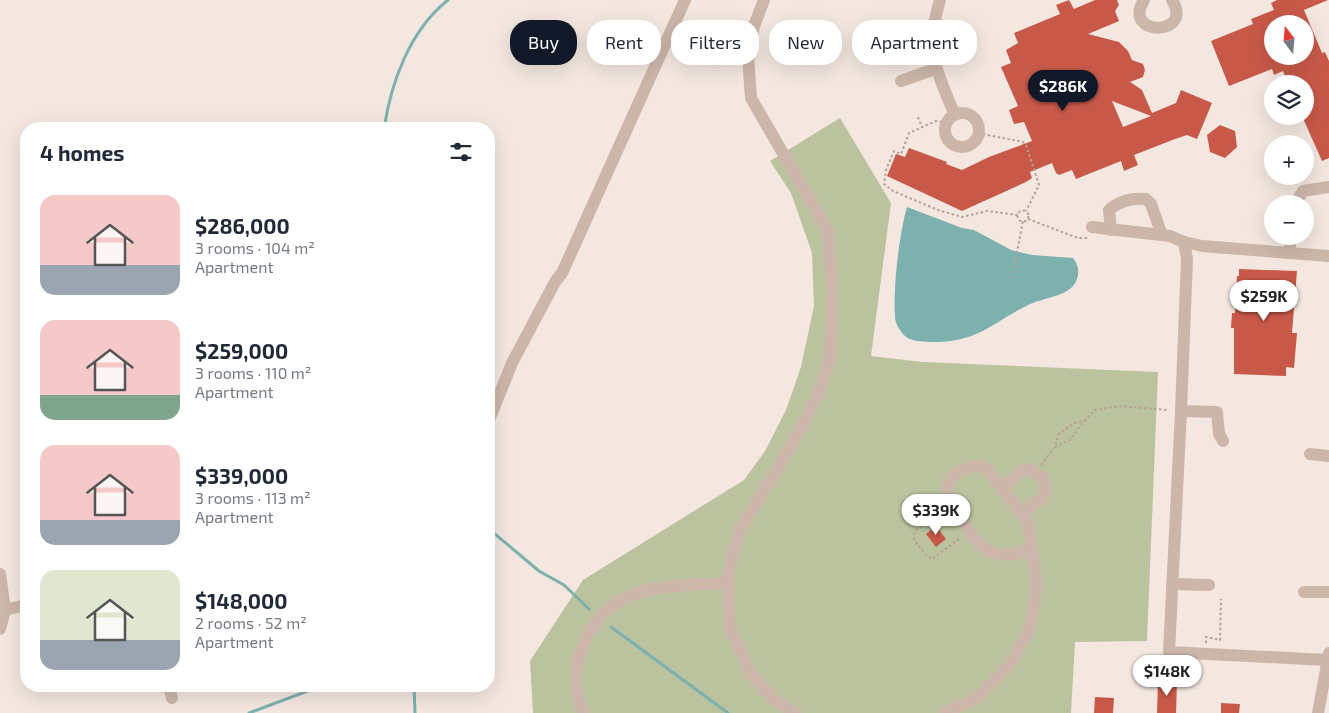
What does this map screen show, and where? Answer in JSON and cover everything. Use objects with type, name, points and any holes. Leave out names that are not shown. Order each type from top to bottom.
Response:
[{"type":"street","points":[[495,405],[512,363],[555,282],[562,273],[599,196],[685,0]]},
{"type":"street","points":[[764,0],[754,26],[748,56],[751,98],[828,231],[832,290],[830,360],[817,396],[791,446],[738,531],[728,576],[730,629],[751,674],[774,700],[796,713]]},
{"type":"street","points":[[940,0],[932,24],[935,69],[951,119],[945,134],[947,139],[956,146],[972,144],[978,133],[978,124],[971,116],[966,114],[951,119]]},
{"type":"street","points":[[1144,0],[1140,7],[1142,19],[1150,28],[1156,29],[1167,27],[1175,18],[1176,7],[1172,0]]},
{"type":"street","points":[[901,81],[935,69]]},
{"type":"street","points":[[1301,195],[1303,191],[1329,187]]},
{"type":"street","points":[[1111,230],[1109,210],[1114,205],[1135,198],[1146,199],[1151,204],[1162,235]]},
{"type":"street","points":[[1090,233],[1111,230],[1170,236],[1184,242],[1202,246],[1329,256]]},
{"type":"street","points":[[1184,242],[1187,259],[1169,652],[1328,656],[1318,713]]},
{"type":"street","points":[[1290,245],[1290,253]]},
{"type":"street","points":[[1181,411],[1217,412],[1219,434],[1223,441]]},
{"type":"street","points":[[1310,454],[1329,456]]},
{"type":"street","points":[[944,713],[978,698],[1008,666],[1029,631],[1036,585],[1028,522],[1022,512],[987,469],[978,465],[956,474],[949,483],[946,492],[949,504],[969,531],[989,551],[1009,556],[1031,550]]},
{"type":"street","points":[[1003,487],[1022,471],[1028,469],[1036,472],[1043,478],[1046,492],[1038,501],[1022,512]]},
{"type":"street","points":[[0,574],[5,610],[0,629]]},
{"type":"street","points":[[584,713],[576,688],[577,663],[585,636],[602,612],[618,601],[644,589],[728,583]]},
{"type":"street","points":[[1172,584],[1209,585]]},
{"type":"street","points":[[1304,592],[1329,592]]},
{"type":"street","points":[[5,610],[20,606]]},
{"type":"path","points":[[918,117],[922,127]]},
{"type":"path","points":[[951,119],[936,121],[910,132],[901,154],[894,151],[884,178],[887,187],[938,210],[962,217],[987,211],[1018,215],[1023,221]]},
{"type":"path","points":[[978,133],[1023,142],[1026,145],[1039,185],[1026,211],[1028,219]]},
{"type":"path","points":[[1018,215],[1020,211],[1026,211]]},
{"type":"path","points":[[1023,221],[1028,219],[1078,238],[1090,233]]},
{"type":"path","points":[[1012,278],[1023,221]]},
{"type":"path","points":[[1054,448],[1070,440],[1095,410],[1104,407],[1181,411]]},
{"type":"path","points":[[1036,472],[1054,448],[1059,434],[1074,423],[1084,421]]},
{"type":"path","points":[[949,504],[915,531],[914,540],[927,556],[932,559],[969,531]]},
{"type":"path","points":[[1205,654],[1206,637],[1220,640],[1220,599]]},
{"type":"green space","points":[[840,118],[891,203],[871,356],[922,362],[1158,372],[1147,641],[1075,642],[1071,713],[533,713],[530,661],[583,580],[744,480],[765,451],[786,410],[801,367],[814,306],[812,253],[791,193],[770,161]]},
{"type":"water","points":[[907,207],[962,228],[974,230],[1011,250],[1032,255],[1073,258],[1078,268],[1077,279],[1073,286],[1064,293],[1028,305],[973,335],[961,339],[931,342],[916,341],[908,338],[896,324],[895,319],[899,246]]},
{"type":"building","points":[[1069,0],[1074,9],[1095,0],[1117,0],[1119,5],[1115,11],[1119,21],[1088,34],[1119,42],[1128,51],[1132,60],[1143,64],[1145,70],[1143,77],[1130,82],[1142,90],[1152,113],[1176,103],[1181,90],[1212,103],[1197,139],[1187,135],[1134,155],[1138,165],[1124,171],[1121,161],[1076,179],[1072,170],[1059,175],[1056,173],[1052,163],[1030,172],[1032,178],[1026,182],[962,211],[887,176],[896,154],[905,157],[909,148],[947,162],[946,164],[962,170],[989,157],[1032,141],[1024,122],[1014,124],[1009,110],[1018,106],[1001,67],[1011,63],[1006,50],[1018,43],[1014,33],[1060,14],[1056,5]],"holes":[[[1112,101],[1151,116],[1123,127]]]},
{"type":"building","points":[[1277,0],[1328,0],[1304,10],[1306,15],[1264,15],[1264,65],[1314,65],[1314,34],[1322,53],[1325,52],[1329,61],[1329,158],[1322,161],[1314,143],[1314,135],[1310,135],[1306,125],[1314,125],[1314,75],[1285,75],[1283,71],[1274,75],[1272,69],[1229,86],[1211,41],[1253,24],[1251,19],[1274,10],[1271,3]]},
{"type":"building","points":[[1220,125],[1235,131],[1237,147],[1225,158],[1210,152],[1207,135]]},
{"type":"building","points":[[1239,269],[1297,271],[1292,333],[1297,333],[1294,368],[1286,367],[1286,376],[1234,374],[1234,328],[1231,328],[1232,313],[1235,313]]},
{"type":"building","points":[[936,526],[946,539],[936,547],[926,534]]},
{"type":"building","points":[[1158,681],[1177,682],[1176,713],[1157,713]]},
{"type":"building","points":[[1095,697],[1114,698],[1113,713],[1094,713]]},
{"type":"building","points":[[1221,703],[1240,704],[1239,713],[1221,713]]},
{"type":"waterway","points":[[385,122],[397,75],[404,58],[423,26],[448,0]]},
{"type":"waterway","points":[[495,534],[539,571],[564,585],[589,609]]},
{"type":"waterway","points":[[611,627],[728,713]]},
{"type":"waterway","points":[[249,713],[305,692]]},
{"type":"waterway","points":[[414,692],[415,713]]}]
